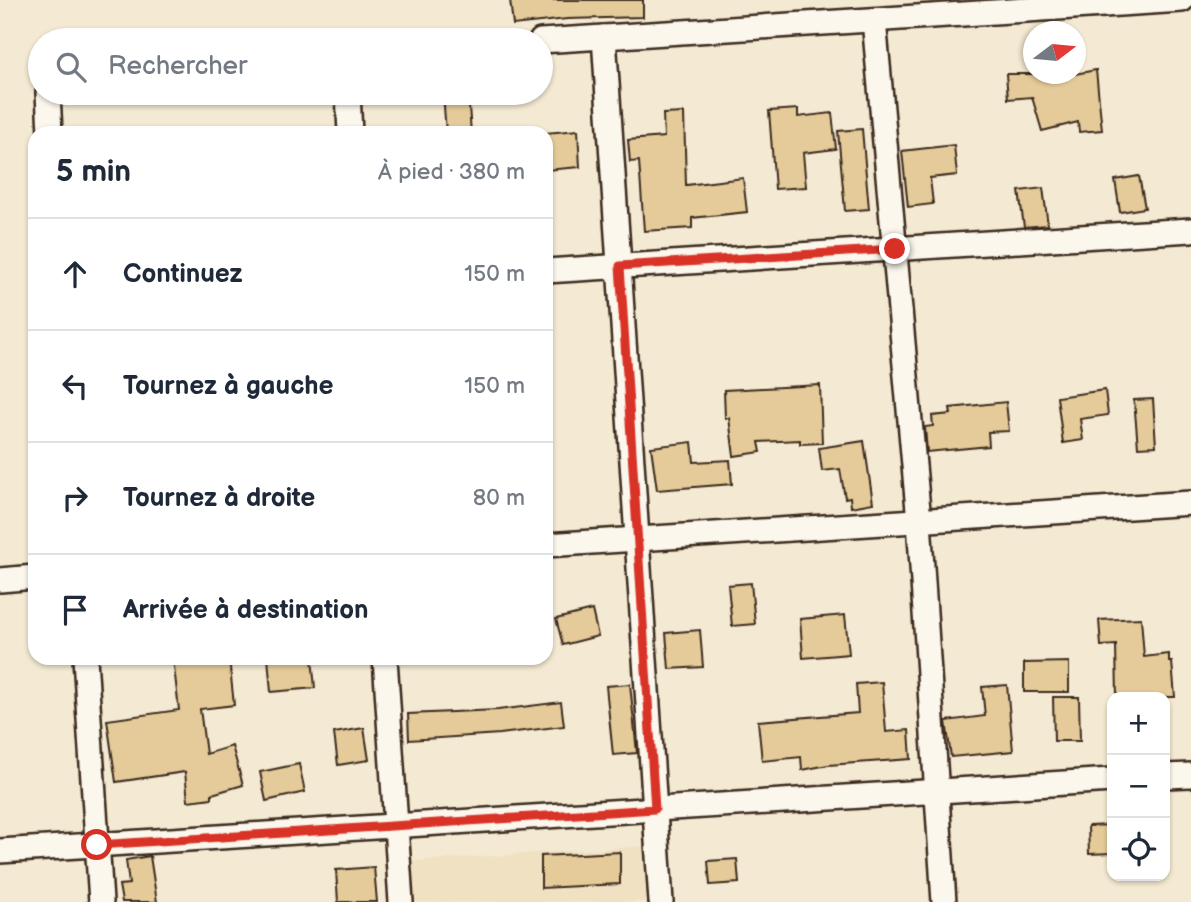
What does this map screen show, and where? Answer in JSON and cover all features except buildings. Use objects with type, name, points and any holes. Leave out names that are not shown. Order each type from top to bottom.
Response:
[{"type":"street","points":[[553,40],[874,20],[1004,6],[1182,0]]},
{"type":"street","points":[[874,20],[919,520],[944,902]]},
{"type":"street","points":[[604,37],[661,902]]},
{"type":"street","points":[[49,105],[50,126]]},
{"type":"street","points":[[349,105],[350,126]]},
{"type":"street","points":[[553,271],[1191,230]]},
{"type":"street","points":[[553,545],[1191,503]]},
{"type":"street","points":[[0,580],[28,578]]},
{"type":"street","points":[[85,665],[101,902]]},
{"type":"street","points":[[385,665],[401,902]]},
{"type":"street","points":[[1170,776],[1191,775]]},
{"type":"street","points":[[0,851],[1107,780]]},
{"type":"shaded area","points":[[646,846],[649,902],[414,902],[412,861]]},
{"type":"route","points":[[97,845],[655,809],[620,266],[895,249]]}]
